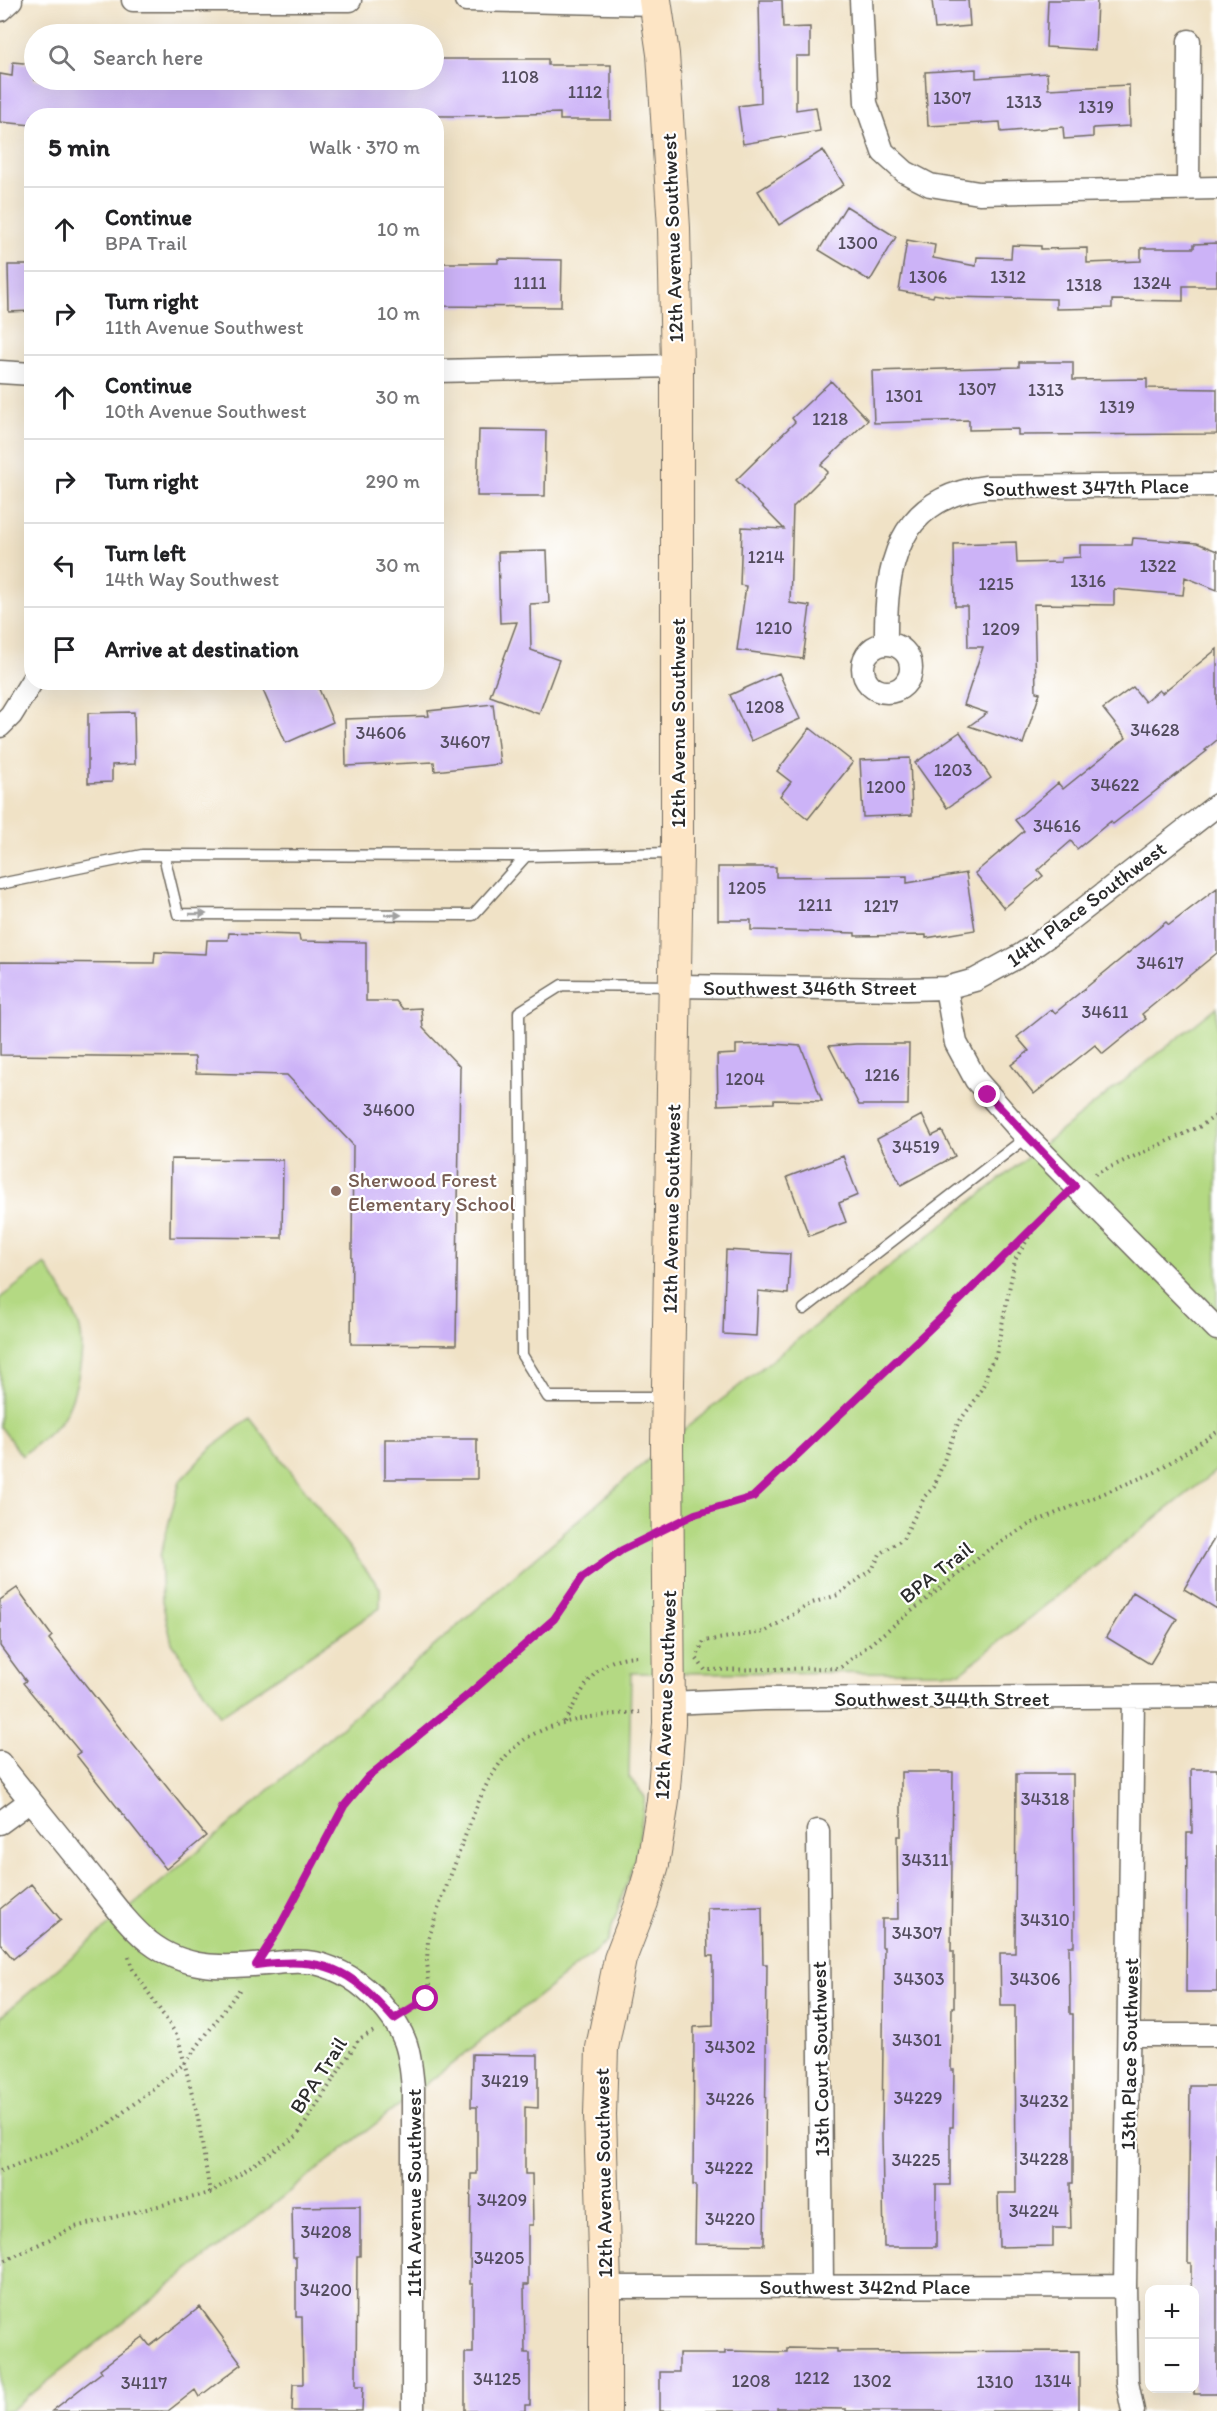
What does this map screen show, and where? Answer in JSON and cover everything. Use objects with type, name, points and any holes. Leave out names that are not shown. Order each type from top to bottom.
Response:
[{"type":"street","points":[[0,10],[11,0]]},
{"type":"street","points":[[133,0],[350,0]]},
{"type":"street","points":[[466,0],[656,2]]},
{"type":"street","points":[[861,0],[866,103],[883,152],[905,172],[930,185],[979,193],[1217,188]]},
{"type":"street","name":"12th Avenue Southwest","points":[[605,2411],[605,2287],[600,2115],[602,2048],[620,1959],[642,1902],[658,1835],[666,1766],[654,1708],[668,1657],[668,1397],[676,853],[677,366],[674,228],[663,54],[656,2]]},
{"type":"street","points":[[1188,188],[1189,41]]},
{"type":"street","points":[[444,371],[677,366]]},
{"type":"street","points":[[0,372],[24,374]]},
{"type":"street","name":"Southwest 347th Place","points":[[886,643],[885,602],[896,553],[905,534],[919,517],[933,504],[950,494],[986,487],[1217,485]]},
{"type":"street","points":[[0,726],[11,715],[26,690]]},
{"type":"street","name":"14th Place Southwest","points":[[946,988],[975,980],[1021,955],[1061,927],[1217,805]]},
{"type":"street","name":"Southwest 346th Street","points":[[675,986],[946,988]]},
{"type":"street","points":[[946,988],[951,1026],[965,1062],[988,1095],[1217,1329]]},
{"type":"street","name":"Southwest 344th Street","points":[[654,1708],[774,1699],[1217,1696]]},
{"type":"street","name":"13th Place Southwest","points":[[1132,2411],[1127,2382],[1125,2286],[1133,1697]]},
{"type":"street","name":"11th Avenue Southwest","points":[[0,1764],[148,1942],[177,1959],[208,1967],[288,1961],[315,1963],[344,1973],[368,1989],[404,2034],[411,2056],[412,2089],[413,2411]]},
{"type":"street","points":[[0,1823],[30,1800]]},
{"type":"street","name":"13th Court Southwest","points":[[818,1831],[822,2286]]},
{"type":"street","points":[[1130,2035],[1217,2034]]},
{"type":"street","name":"Southwest 342nd Place","points":[[605,2287],[1125,2286]]},
{"type":"lane","points":[[0,884],[142,855],[526,856],[676,853]]},
{"type":"lane","points":[[164,856],[178,914],[473,915],[526,856]]},
{"type":"lane","points":[[668,1397],[548,1397],[522,1355],[519,1012],[562,985],[675,986]]},
{"type":"lane","points":[[804,1309],[1027,1137]]},
{"type":"path","points":[[0,2170],[51,2152],[106,2126],[185,2063],[230,2005],[278,1930],[344,1806],[368,1777],[470,1693],[554,1619],[582,1578],[622,1550],[667,1527],[695,1514],[753,1497],[1075,1186],[1106,1168],[1199,1127],[1217,1115]]},
{"type":"path","points":[[564,1722],[599,1668],[611,1660],[668,1657],[704,1641],[764,1632],[812,1603],[838,1594],[873,1568],[880,1554],[903,1539],[924,1496],[934,1487],[958,1423],[976,1399],[985,1382],[988,1368],[996,1355],[1016,1260],[1039,1222]]},
{"type":"path","name":"BPA Trail","points":[[668,1657],[705,1670],[840,1668],[996,1546],[1030,1524],[1155,1472],[1217,1432]]},
{"type":"path","name":"BPA Trail","points":[[0,2263],[75,2227],[210,2193],[297,2136],[359,2039],[430,1996],[428,1941],[473,1815],[490,1776],[518,1745],[538,1732],[564,1722],[654,1708]]},
{"type":"path","points":[[120,1911],[132,1968],[178,2037],[198,2118],[210,2193]]},
{"type":"green space","points":[[1217,1007],[1217,1470],[961,1672],[631,1673],[629,1777],[645,1797],[637,1852],[607,1942],[10,2411],[0,2411],[0,2017],[236,1819],[667,1443]]},
{"type":"green space","points":[[45,1264],[65,1295],[77,1320],[82,1351],[75,1390],[60,1422],[22,1456],[0,1426],[0,1298]]},
{"type":"green space","points":[[250,1418],[380,1588],[380,1608],[220,1716],[172,1643],[162,1601],[160,1556],[180,1481],[210,1449]]},
{"type":"building","points":[[759,0],[782,0],[783,28],[810,27],[810,56],[796,56],[796,110],[816,107],[820,131],[743,144],[738,106],[761,103]]},
{"type":"building","points":[[932,0],[968,0],[970,26],[935,29]]},
{"type":"building","points":[[1048,0],[1097,0],[1095,50],[1046,47]]},
{"type":"building","points":[[444,59],[548,59],[548,65],[611,65],[611,120],[560,120],[560,113],[444,116],[444,108],[24,108],[24,124],[0,122],[0,74],[12,76],[13,62],[24,63],[24,90],[444,90]]},
{"type":"building","points":[[976,69],[976,78],[1047,73],[1048,89],[1129,85],[1130,126],[1093,128],[1093,137],[1064,139],[1063,127],[1001,132],[1000,122],[928,126],[925,72]]},
{"type":"building","points":[[823,150],[844,185],[779,225],[758,191]]},
{"type":"building","points":[[846,206],[896,237],[870,281],[819,250]]},
{"type":"building","points":[[907,240],[935,245],[933,258],[976,266],[977,257],[1011,258],[1012,245],[1041,246],[1041,249],[1087,248],[1087,263],[1141,261],[1141,248],[1194,248],[1194,244],[1217,243],[1217,286],[1183,286],[1183,301],[1112,300],[1112,308],[1056,309],[1056,299],[951,297],[934,294],[933,297],[899,291]]},
{"type":"building","points":[[498,259],[562,260],[561,307],[444,306],[444,263],[498,263]]},
{"type":"building","points":[[8,265],[24,265],[24,311],[9,312]]},
{"type":"building","points":[[1019,362],[1073,362],[1073,380],[1147,379],[1147,388],[1217,389],[1217,434],[1018,435],[1018,429],[969,430],[969,420],[874,423],[872,371],[1019,367]]},
{"type":"building","points":[[831,381],[868,420],[821,465],[828,472],[793,507],[790,603],[810,606],[803,659],[737,650],[746,586],[740,585],[742,527],[784,529],[736,480],[795,422],[792,418]]},
{"type":"building","points":[[479,430],[546,431],[545,496],[477,496]]},
{"type":"building","points":[[1133,538],[1197,543],[1217,551],[1217,590],[1185,577],[1183,595],[1114,589],[1114,605],[1034,604],[1036,692],[1040,693],[1023,744],[969,726],[987,713],[964,705],[983,647],[968,647],[967,606],[955,606],[954,544],[1016,542],[1017,563],[1061,562],[1061,558],[1080,557],[1080,545],[1132,545]]},
{"type":"building","points":[[547,551],[549,603],[530,604],[531,650],[559,660],[539,714],[490,696],[517,622],[500,623],[498,552]]},
{"type":"building","points":[[1217,649],[1217,740],[1205,750],[1207,751],[1113,824],[1111,821],[1077,849],[1071,841],[1038,870],[1043,876],[1004,908],[975,873],[1024,831],[1015,820],[1058,783],[1063,789],[1126,738],[1103,709],[1133,687],[1145,702],[1159,690],[1162,693]]},
{"type":"building","points":[[779,673],[800,719],[751,741],[730,695]]},
{"type":"building","points":[[263,690],[319,690],[333,722],[286,743]]},
{"type":"building","points":[[493,704],[500,764],[435,771],[434,762],[346,766],[345,719],[429,716],[428,711]]},
{"type":"building","points":[[134,712],[135,764],[112,765],[112,782],[88,783],[88,713]]},
{"type":"building","points":[[810,728],[853,762],[808,819],[780,796],[791,782],[777,771]]},
{"type":"building","points":[[960,732],[991,778],[947,808],[915,763]]},
{"type":"building","points":[[910,758],[912,815],[863,817],[860,760]]},
{"type":"building","points":[[718,867],[776,867],[776,877],[907,876],[907,883],[966,873],[975,930],[926,938],[926,935],[855,936],[855,933],[751,930],[751,920],[718,920]]},
{"type":"building","points":[[1217,888],[1217,953],[1142,1014],[1146,1019],[1103,1054],[1095,1045],[1034,1094],[1011,1065],[1029,1051],[1017,1037],[1052,1009],[1055,1013],[1166,922],[1169,925]]},
{"type":"building","points":[[229,933],[299,935],[300,941],[366,942],[366,1001],[396,1001],[403,1009],[421,1008],[423,1028],[460,1067],[456,1345],[351,1344],[353,1145],[287,1075],[196,1073],[195,1057],[0,1055],[0,962],[154,963],[155,952],[206,954],[207,940],[228,940]]},
{"type":"building","points":[[909,1044],[908,1105],[859,1105],[829,1046]]},
{"type":"building","points":[[736,1045],[801,1046],[822,1101],[774,1100],[774,1103],[718,1105],[717,1055],[736,1054]]},
{"type":"building","points":[[922,1115],[932,1136],[942,1131],[955,1156],[901,1185],[877,1139]]},
{"type":"building","points":[[843,1156],[858,1195],[839,1203],[846,1222],[809,1236],[787,1177]]},
{"type":"building","points":[[171,1159],[283,1160],[282,1238],[170,1237]]},
{"type":"building","points":[[726,1250],[790,1254],[788,1294],[758,1291],[756,1336],[723,1334]]},
{"type":"building","points":[[385,1439],[477,1439],[477,1479],[385,1479]]},
{"type":"building","points":[[1217,1534],[1217,1609],[1184,1589]]},
{"type":"building","points":[[17,1588],[52,1636],[49,1639],[206,1836],[166,1869],[76,1755],[80,1752],[23,1683],[26,1681],[0,1646],[0,1600]]},
{"type":"building","points":[[1133,1592],[1177,1619],[1150,1664],[1106,1637]]},
{"type":"building","points":[[1191,1769],[1217,1769],[1217,1992],[1186,1992],[1187,1833],[1192,1833]]},
{"type":"building","points":[[901,1772],[953,1772],[951,1951],[954,1951],[954,2007],[952,2007],[951,2070],[954,2070],[953,2127],[950,2127],[950,2185],[936,2185],[936,2247],[884,2247],[882,2135],[884,1947],[882,1947],[882,1919],[898,1919],[897,1836],[901,1836]]},
{"type":"building","points":[[1016,1774],[1073,1774],[1074,1946],[1069,1946],[1070,2014],[1073,2014],[1073,2183],[1070,2183],[1071,2228],[1053,2228],[1053,2246],[999,2247],[998,2193],[1016,2193],[1015,2006],[1001,2006],[1000,1953],[1015,1953]]},
{"type":"building","points":[[31,1884],[61,1920],[13,1959],[0,1943],[0,1909]]},
{"type":"building","points":[[762,1907],[763,1964],[767,1964],[764,2245],[695,2244],[694,2027],[713,2026],[713,1956],[708,1956],[707,1908]]},
{"type":"building","points":[[472,2054],[538,2055],[538,2108],[525,2107],[525,2174],[532,2174],[533,2225],[528,2225],[528,2285],[524,2285],[525,2353],[530,2353],[530,2405],[525,2405],[525,2411],[465,2411],[465,2353],[473,2353],[473,2284],[470,2284],[471,2174],[477,2174],[477,2107],[471,2107]]},
{"type":"building","points":[[1190,2086],[1217,2086],[1217,2394],[1194,2394],[1199,2393],[1199,2285],[1191,2285],[1191,2263],[1188,2263]]},
{"type":"building","points":[[360,2206],[360,2256],[357,2256],[356,2386],[363,2386],[362,2411],[292,2411],[293,2384],[303,2384],[302,2317],[296,2317],[296,2257],[293,2257],[292,2207]]},
{"type":"building","points":[[200,2307],[242,2364],[199,2397],[195,2390],[168,2411],[52,2411],[102,2372],[100,2369],[143,2337],[150,2346]]},
{"type":"building","points":[[787,2348],[837,2349],[837,2352],[1079,2351],[1079,2411],[846,2411],[846,2409],[777,2408],[777,2411],[660,2411],[660,2372],[679,2372],[679,2354],[725,2354],[725,2351],[787,2352]]},
{"type":"place","name":"Sherwood Forest Elementary School","points":[[336,1191]]},
{"type":"route","points":[[426,1999],[394,2019],[368,1989],[344,1973],[315,1963],[288,1961],[256,1965],[278,1930],[344,1806],[368,1777],[470,1693],[554,1619],[582,1578],[622,1550],[695,1514],[753,1497],[962,1298],[1075,1186],[988,1095]]}]
